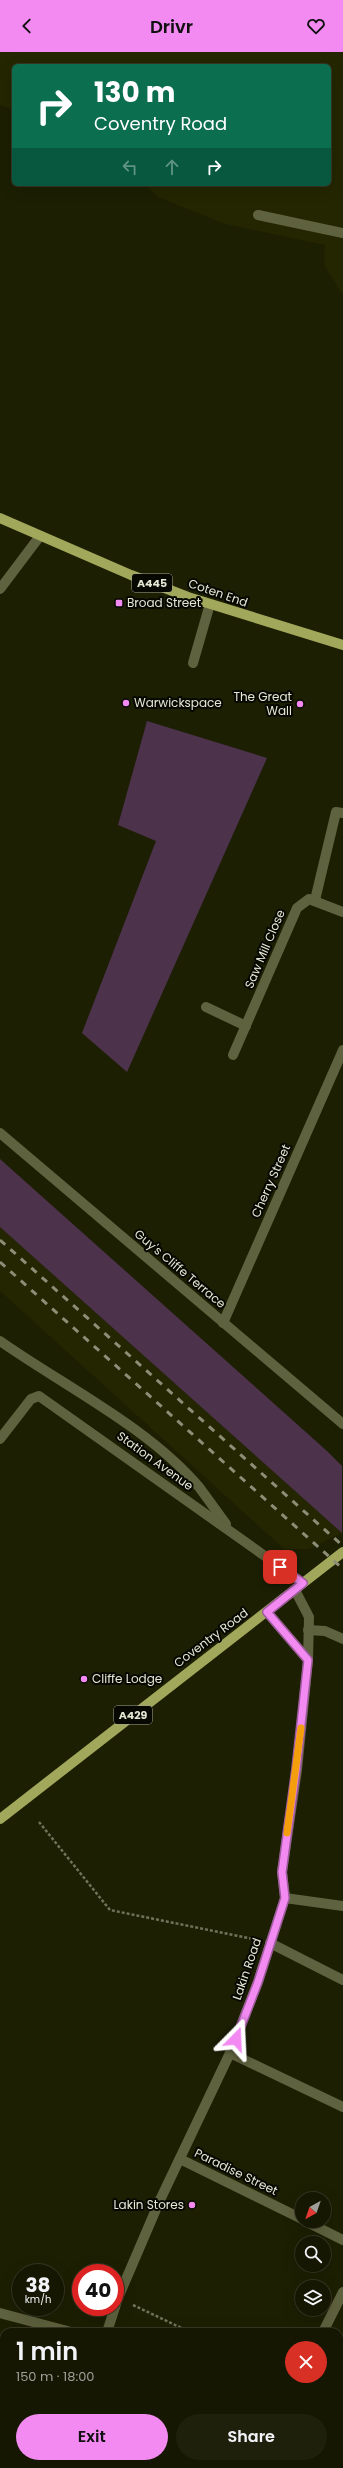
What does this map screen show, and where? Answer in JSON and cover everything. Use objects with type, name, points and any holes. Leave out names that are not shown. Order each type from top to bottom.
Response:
[{"type":"main road","name":"Coten End","points":[[0,518],[131,575],[210,604],[343,644]]},
{"type":"main road","name":"Coventry Road","points":[[0,1819],[343,1552]]},
{"type":"street","points":[[258,215],[343,233]]},
{"type":"street","points":[[0,589],[40,536]]},
{"type":"street","points":[[192,663],[210,604]]},
{"type":"street","points":[[343,813],[336,812],[315,900],[343,912]]},
{"type":"street","name":"Saw Mill Close","points":[[233,1054],[297,908],[303,902],[315,900]]},
{"type":"street","points":[[206,1007],[246,1026]]},
{"type":"street","name":"Cherry Street","points":[[223,1323],[343,1050]]},
{"type":"street","name":"Guy's Cliffe Terrace","points":[[0,1133],[343,1424]]},
{"type":"street","points":[[0,1341],[98,1405],[171,1460],[198,1487],[232,1532]]},
{"type":"street","name":"Station Avenue","points":[[0,1439],[31,1400],[39,1396],[303,1583]]},
{"type":"street","name":"Lakin Road","points":[[124,2284],[180,2158],[230,2053],[285,1898],[282,1872],[296,1770],[308,1660],[309,1618],[295,1590]]},
{"type":"street","points":[[267,1612],[308,1660]]},
{"type":"street","points":[[308,1630],[325,1631],[343,1639]]},
{"type":"street","points":[[285,1898],[343,1906]]},
{"type":"street","points":[[270,1943],[343,1980]]},
{"type":"street","points":[[230,2053],[343,2107]]},
{"type":"street","name":"Paradise Street","points":[[180,2158],[295,2216]]},
{"type":"street","points":[[319,2228],[343,2240]]},
{"type":"street","points":[[326,2328],[343,2292]]},
{"type":"street","points":[[0,2313],[56,2328]]},
{"type":"street","name":"Lakin Road","points":[[108,2328],[112,2316]]},
{"type":"path","points":[[39,1822],[110,1910],[270,1943]]},
{"type":"path","points":[[124,2301],[182,2328]]},
{"type":"shaded area","points":[[0,52],[343,52],[343,296],[324,264],[325,245],[225,224],[158,197],[146,186],[331,186],[331,64],[12,64],[12,109],[0,105]]},
{"type":"shaded area","points":[[147,721],[267,758],[127,1072],[82,1033],[156,841],[118,825]]},
{"type":"shaded area","points":[[0,1159],[342,1466],[342,1533],[0,1227]]},
{"type":"shaded area","points":[[0,1227],[342,1533],[309,1549],[284,1549],[0,1291]]},
{"type":"railway","points":[[0,1240],[343,1546]]},
{"type":"railway","points":[[0,1262],[343,1569]]},
{"type":"slow traffic","points":[[287,1833],[301,1728]]},
{"type":"place","name":"Broad Street","points":[[119,603]]},
{"type":"place","name":"Warwickspace","points":[[126,703]]},
{"type":"place","name":"The Great Wall","points":[[300,704]]},
{"type":"place","name":"Cliffe Lodge","points":[[84,1679]]},
{"type":"place","name":"Lakin Stores","points":[[192,2205]]},
{"type":"route","points":[[236,2039],[258,1982],[285,1898],[282,1872],[305,1696],[308,1660],[267,1612],[303,1583],[280,1567]]}]
